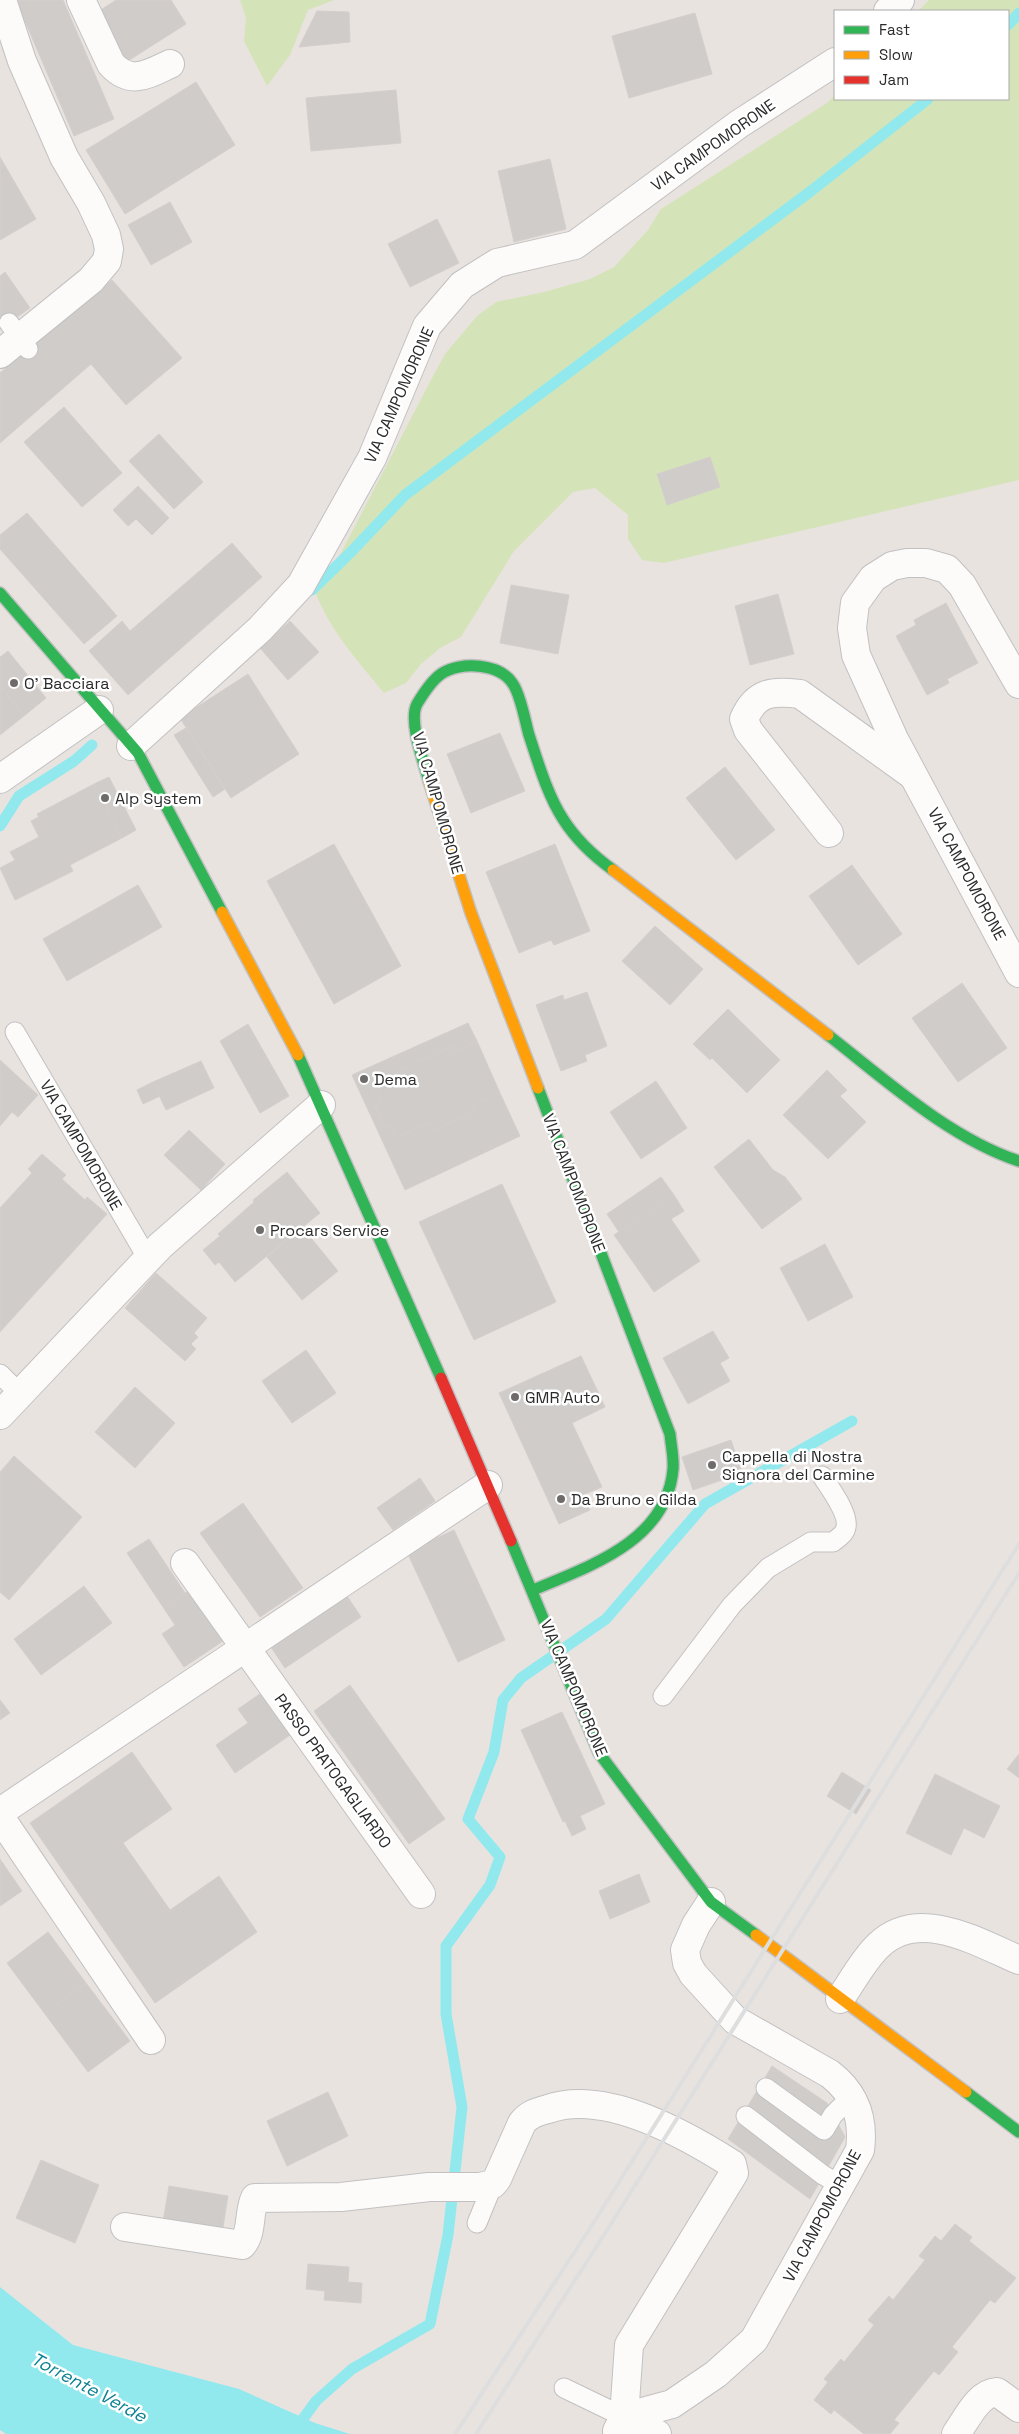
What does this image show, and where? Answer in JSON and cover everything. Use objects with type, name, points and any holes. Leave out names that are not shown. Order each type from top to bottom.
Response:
[{"type":"main road","name":"VIA CAMPOMORONE","points":[[4,608],[138,753],[296,1051],[488,1485],[533,1590],[599,1754],[711,1902],[1019,2132]]},
{"type":"main road","name":"VIA CAMPOMORONE","points":[[533,1590],[624,1549],[650,1527],[661,1513],[669,1493],[674,1469],[674,1450],[670,1434],[471,913],[416,738],[416,706],[427,689],[441,674],[461,666],[484,667],[500,672],[513,684],[540,767],[563,819],[585,845],[606,865],[928,1112],[995,1153],[1019,1161]]},
{"type":"street","points":[[2,0],[26,69],[64,157],[91,203],[106,236],[109,249],[107,261],[91,280],[14,341]]},
{"type":"street","points":[[81,0],[111,64],[118,72],[129,76],[142,77],[170,64]]},
{"type":"street","points":[[889,10],[900,0]]},
{"type":"street","name":"VIA CAMPOMORONE","points":[[132,746],[260,629],[301,585],[372,458],[427,326],[462,285],[497,263],[575,245],[738,124],[834,63]]},
{"type":"street","name":"VIA CAMPOMORONE","points":[[1019,684],[962,584],[947,569],[926,563],[906,563],[892,566],[873,578],[855,603],[852,628],[856,655],[894,739],[1019,972]]},
{"type":"street","name":"VIA CAMPOMORONE","points":[[829,833],[748,730],[744,719],[749,707],[761,696],[778,692],[800,694],[914,776]]},
{"type":"street","points":[[0,779],[99,710]]},
{"type":"street","points":[[0,1415],[148,1258],[321,1106]]},
{"type":"street","points":[[0,1812],[488,1485]]},
{"type":"street","name":"PASSO PRATOGAGLIARDO","points":[[185,1564],[421,1894]]},
{"type":"street","points":[[0,1818],[150,2040]]},
{"type":"street","name":"VIA CAMPOMORONE","points":[[620,2426],[672,2404],[716,2374],[754,2340],[860,2150],[861,2116],[842,2083],[830,2074],[735,2020],[693,1974],[687,1963],[685,1950],[696,1925],[711,1902]]},
{"type":"street","points":[[840,1998],[877,1946],[890,1936],[906,1930],[922,1928],[944,1930],[1019,1960]]},
{"type":"street","points":[[125,2227],[242,2245],[247,2239],[251,2207],[255,2198],[341,2197],[428,2187],[482,2185],[500,2175],[522,2123],[527,2117],[555,2106],[570,2103],[614,2107],[655,2123],[706,2148],[732,2164],[734,2173],[628,2345],[620,2426],[657,2434]]},
{"type":"street","points":[[956,2434],[982,2397],[989,2392],[998,2392],[1019,2408]]},
{"type":"lane","name":"VIA CAMPOMORONE","points":[[15,1032],[148,1258]]},
{"type":"lane","points":[[0,1374],[19,1394]]},
{"type":"lane","points":[[663,1696],[732,1605],[768,1568],[811,1542],[833,1542],[844,1533],[847,1525],[845,1516],[835,1495],[822,1476]]},
{"type":"lane","points":[[766,2088],[824,2130],[833,2115],[851,2096]]},
{"type":"lane","points":[[746,2116],[823,2175],[841,2186]]},
{"type":"lane","points":[[477,2223],[482,2185]]},
{"type":"lane","points":[[564,2388],[620,2426]]},
{"type":"green space","points":[[240,0],[334,0],[308,10],[290,55],[267,86],[244,41],[246,18]]},
{"type":"green space","points":[[929,0],[1019,0],[1019,480],[664,563],[642,560],[628,539],[628,515],[595,488],[573,492],[514,551],[461,637],[440,648],[421,664],[406,683],[384,693],[337,634],[316,594],[330,574],[445,354],[477,316],[496,302],[544,292],[590,279],[614,267],[648,230],[661,209],[827,103],[834,96],[834,100],[1009,100],[1009,10],[919,10]]},
{"type":"water","name":"Torrente Verde","points":[[0,2287],[73,2345],[239,2389],[315,2423],[350,2434],[6,2434],[0,2430]]},
{"type":"building","points":[[16,0],[63,0],[114,119],[74,136]]},
{"type":"building","points":[[116,0],[171,0],[186,24],[123,64],[93,15]]},
{"type":"building","points":[[317,11],[349,12],[350,42],[299,47]]},
{"type":"building","points":[[695,13],[712,74],[629,98],[612,36]]},
{"type":"building","points":[[196,82],[235,145],[125,214],[86,150]]},
{"type":"building","points":[[396,90],[401,143],[311,151],[306,98]]},
{"type":"building","points":[[0,157],[36,219],[0,240]]},
{"type":"building","points":[[550,159],[566,229],[514,242],[498,171]]},
{"type":"building","points":[[170,202],[192,242],[151,265],[128,225]]},
{"type":"building","points":[[437,219],[459,263],[410,287],[388,244]]},
{"type":"building","points":[[5,272],[30,308],[0,329],[0,276]]},
{"type":"building","points":[[112,280],[182,358],[126,405],[91,364],[0,443],[0,373]]},
{"type":"building","points":[[64,407],[122,473],[82,507],[24,442]]},
{"type":"building","points":[[159,434],[203,482],[174,509],[129,461]]},
{"type":"building","points":[[710,457],[720,487],[667,505],[657,474]]},
{"type":"building","points":[[138,486],[169,518],[152,535],[136,519],[128,526],[113,510]]},
{"type":"building","points":[[27,513],[117,616],[84,644],[0,549],[0,535]]},
{"type":"building","points":[[232,543],[262,577],[128,695],[89,651],[122,621],[130,631]]},
{"type":"building","points":[[511,585],[569,595],[558,654],[500,643]]},
{"type":"building","points":[[778,594],[794,654],[750,665],[735,606]]},
{"type":"building","points":[[946,603],[978,663],[947,679],[949,683],[927,695],[896,636],[916,625],[914,620]]},
{"type":"building","points":[[290,621],[319,652],[288,680],[260,648]]},
{"type":"building","points":[[8,651],[46,698],[24,716],[0,686],[0,657]]},
{"type":"building","points":[[248,674],[299,754],[231,798],[180,718]]},
{"type":"building","points":[[0,686],[24,716],[0,735]]},
{"type":"building","points":[[186,728],[225,789],[213,797],[174,735]]},
{"type":"building","points":[[500,733],[525,791],[471,813],[447,754]]},
{"type":"building","points":[[725,767],[775,830],[736,860],[686,798]]},
{"type":"building","points":[[109,777],[136,830],[122,838],[94,784]]},
{"type":"building","points":[[94,784],[122,838],[70,865],[73,871],[15,900],[0,868],[15,860],[10,852],[39,837],[31,821],[39,817],[37,814]]},
{"type":"building","points":[[334,844],[401,966],[334,1004],[267,881]]},
{"type":"building","points":[[555,844],[590,931],[554,945],[551,940],[519,953],[486,872]]},
{"type":"building","points":[[852,865],[902,934],[858,965],[809,896]]},
{"type":"building","points":[[138,885],[162,927],[67,981],[43,939]]},
{"type":"building","points":[[655,926],[703,969],[670,1005],[622,961]]},
{"type":"building","points":[[962,983],[1007,1048],[958,1082],[912,1018]]},
{"type":"building","points":[[587,992],[607,1046],[585,1055],[587,1061],[561,1071],[536,1005],[563,995],[564,1000]]},
{"type":"building","points":[[728,1009],[780,1060],[747,1093],[712,1058],[710,1060],[693,1044]]},
{"type":"building","points":[[468,1023],[477,1041],[454,1052],[452,1046],[396,1071],[399,1077],[374,1087],[381,1103],[375,1106],[384,1127],[390,1125],[396,1138],[430,1122],[434,1130],[474,1112],[471,1106],[500,1093],[520,1136],[405,1190],[352,1075]]},
{"type":"building","points":[[248,1024],[289,1096],[260,1113],[220,1041]]},
{"type":"building","points":[[477,1041],[500,1093],[471,1106],[474,1112],[434,1130],[430,1122],[396,1138],[390,1125],[384,1127],[375,1106],[381,1103],[374,1087],[399,1077],[396,1071],[452,1046],[454,1052]]},
{"type":"building","points":[[0,1060],[38,1095],[18,1117],[12,1112],[0,1126]]},
{"type":"building","points":[[201,1061],[214,1088],[166,1110],[153,1082]]},
{"type":"building","points":[[827,1070],[847,1090],[840,1096],[866,1122],[828,1159],[783,1115]]},
{"type":"building","points":[[656,1081],[687,1128],[641,1159],[610,1112]]},
{"type":"building","points":[[153,1082],[160,1096],[143,1104],[137,1090]]},
{"type":"building","points":[[189,1130],[225,1164],[201,1190],[164,1155]]},
{"type":"building","points":[[749,1139],[773,1170],[785,1177],[802,1199],[762,1229],[714,1167]]},
{"type":"building","points":[[42,1154],[66,1175],[62,1179],[85,1200],[87,1197],[107,1214],[0,1332],[0,1208],[32,1173],[28,1169]]},
{"type":"building","name":"Procars Service","points":[[287,1172],[320,1213],[235,1282],[219,1262],[215,1265],[203,1250],[254,1202],[253,1200]]},
{"type":"building","points":[[661,1177],[674,1195],[619,1232],[607,1214]]},
{"type":"building","points":[[502,1184],[556,1302],[474,1340],[419,1222]]},
{"type":"building","points":[[674,1195],[684,1211],[671,1219],[700,1261],[654,1292],[614,1235]]},
{"type":"building","points":[[302,1227],[338,1271],[302,1300],[267,1257]]},
{"type":"building","points":[[825,1244],[853,1297],[808,1321],[780,1268]]},
{"type":"building","points":[[156,1273],[207,1318],[194,1333],[198,1337],[191,1344],[196,1349],[185,1361],[125,1308]]},
{"type":"building","points":[[713,1331],[729,1358],[720,1363],[730,1381],[688,1404],[663,1358]]},
{"type":"building","points":[[306,1350],[336,1393],[292,1423],[262,1381]]},
{"type":"building","points":[[581,1356],[605,1407],[572,1423],[602,1487],[583,1495],[590,1510],[559,1524],[499,1393]]},
{"type":"building","points":[[135,1387],[175,1423],[135,1468],[95,1432]]},
{"type":"building","name":"Cappella di Nostra Signora del Carmine","points":[[731,1440],[742,1473],[693,1490],[682,1457]]},
{"type":"building","points":[[14,1456],[82,1517],[9,1600],[0,1592],[0,1472]]},
{"type":"building","points":[[420,1478],[435,1501],[393,1530],[377,1508]]},
{"type":"building","points":[[243,1503],[303,1588],[260,1617],[200,1533]]},
{"type":"building","points":[[454,1530],[505,1640],[458,1662],[407,1552]]},
{"type":"building","points":[[149,1539],[185,1593],[163,1607],[127,1553]]},
{"type":"building","points":[[84,1586],[112,1623],[41,1675],[14,1639]]},
{"type":"building","points":[[190,1590],[223,1641],[184,1667],[162,1634],[175,1625],[163,1607]]},
{"type":"building","points":[[345,1593],[361,1617],[285,1668],[269,1644]]},
{"type":"building","points":[[350,1685],[445,1819],[409,1844],[314,1711]]},
{"type":"building","points":[[267,1689],[296,1731],[235,1773],[216,1745],[248,1723],[238,1709]]},
{"type":"building","points":[[0,1700],[10,1713],[0,1720]]},
{"type":"building","points":[[562,1712],[605,1804],[580,1816],[586,1829],[572,1836],[565,1821],[563,1822],[521,1730]]},
{"type":"building","points":[[132,1752],[172,1809],[123,1843],[170,1910],[219,1876],[257,1932],[155,2003],[30,1823]]},
{"type":"building","points":[[1019,1754],[1019,1778],[1007,1769]]},
{"type":"building","points":[[842,1772],[871,1790],[856,1814],[827,1796]]},
{"type":"building","points":[[935,1774],[1000,1806],[984,1838],[964,1828],[951,1855],[906,1833]]},
{"type":"building","points":[[0,1859],[22,1891],[0,1906]]},
{"type":"building","points":[[639,1874],[650,1902],[610,1919],[599,1891]]},
{"type":"building","points":[[48,1932],[86,1983],[45,2014],[7,1963]]},
{"type":"building","points":[[86,1983],[130,2041],[88,2072],[45,2014]]},
{"type":"building","points":[[772,2066],[827,2103],[845,2137],[810,2199],[728,2139]]},
{"type":"building","points":[[328,2092],[348,2136],[287,2166],[267,2121]]},
{"type":"building","points":[[41,2160],[99,2185],[75,2243],[16,2218]]},
{"type":"building","points":[[169,2186],[228,2196],[222,2233],[163,2222]]},
{"type":"building","points":[[955,2224],[972,2237],[969,2241],[1016,2278],[995,2303],[990,2300],[952,2347],[958,2352],[939,2375],[934,2371],[894,2420],[899,2423],[890,2434],[864,2434],[834,2410],[831,2414],[814,2400],[828,2382],[824,2379],[841,2359],[844,2362],[874,2325],[868,2320],[889,2296],[893,2300],[925,2260],[919,2256],[935,2236],[941,2241]]},
{"type":"building","points":[[308,2264],[349,2267],[348,2282],[362,2283],[361,2303],[324,2300],[325,2291],[306,2289]]},
{"type":"waterway","points":[[1009,24],[1019,13]]},
{"type":"waterway","points":[[312,590],[405,495],[811,191],[927,100]]},
{"type":"waterway","points":[[0,826],[19,796],[74,761],[92,745]]},
{"type":"waterway","points":[[292,2434],[316,2401],[352,2369],[430,2324],[448,2235],[462,2107],[446,2014],[446,1946],[490,1885],[500,1857],[468,1819],[494,1752],[503,1700],[521,1678],[606,1619],[705,1504],[852,1421]]},
{"type":"railway","points":[[455,2434],[589,2230],[1019,1544]]},
{"type":"railway","points":[[476,2434],[604,2235],[1019,1573]]},
{"type":"traffic: fast","points":[[0,593],[138,753],[222,912]]},
{"type":"traffic: fast","points":[[429,781],[414,721],[417,704],[422,696],[441,674],[458,667],[479,666],[499,672],[507,677],[516,689],[539,767],[557,809],[579,840],[613,870]]},
{"type":"traffic: fast","points":[[828,1035],[895,1089],[943,1123],[993,1151],[1019,1161]]},
{"type":"traffic: fast","points":[[298,1055],[441,1378]]},
{"type":"traffic: fast","points":[[533,1590],[601,1560],[622,1548],[641,1533],[657,1515],[668,1494],[673,1469],[670,1434],[538,1088]]},
{"type":"traffic: fast","points":[[511,1541],[599,1753],[711,1902],[756,1935]]},
{"type":"traffic: fast","points":[[966,2092],[1019,2132]]},
{"type":"traffic: slow","points":[[429,781],[471,913],[538,1088]]},
{"type":"traffic: slow","points":[[613,870],[828,1035]]},
{"type":"traffic: slow","points":[[222,912],[298,1055]]},
{"type":"traffic: slow","points":[[756,1935],[966,2092]]},
{"type":"traffic: jam","points":[[441,1378],[511,1541]]},
{"type":"place","name":"O' Bacciara","points":[[14,683]]},
{"type":"place","name":"Alp System","points":[[105,798]]},
{"type":"place","name":"Dema","points":[[364,1079]]},
{"type":"place","name":"Procars Service","points":[[260,1230]]},
{"type":"place","name":"GMR Auto","points":[[515,1397]]},
{"type":"place","name":"Cappella di Nostra Signora del Carmine","points":[[712,1465]]},
{"type":"place","name":"Da Bruno e Gilda","points":[[561,1499]]}]
